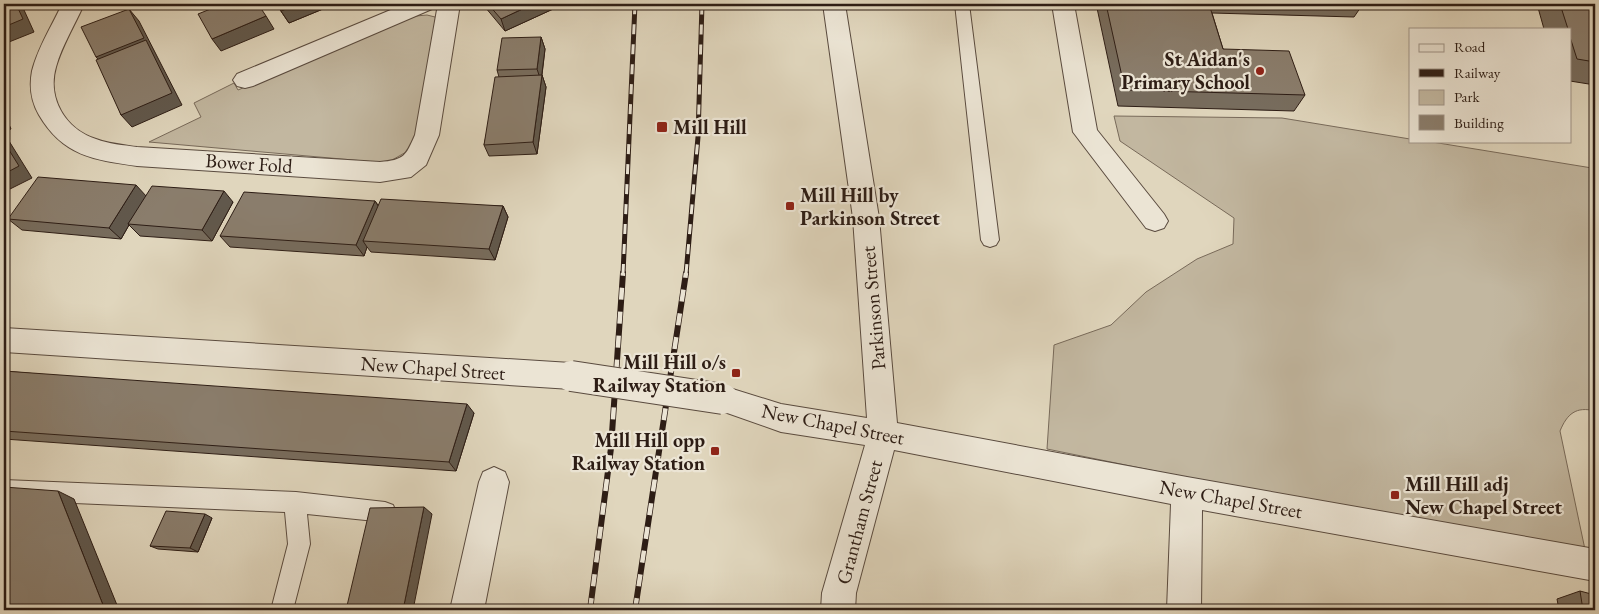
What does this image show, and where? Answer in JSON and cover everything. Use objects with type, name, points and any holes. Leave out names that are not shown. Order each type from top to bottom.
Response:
[{"type":"street","name":"Bower Fold","points":[[73,4],[51,50],[44,72],[42,93],[52,117],[71,139],[96,150],[141,156],[380,172],[402,170],[418,158],[427,135],[449,4]]},
{"type":"street","points":[[245,80],[424,4]]},
{"type":"street","name":"Parkinson Street","points":[[834,4],[866,218],[883,434]]},
{"type":"street","points":[[1062,4],[1085,132],[1155,221]]},
{"type":"street","name":"New Chapel Street","points":[[4,340],[571,376],[724,399],[781,418],[883,434],[1187,492],[1595,565]]},
{"type":"street","name":"Grantham Street","points":[[838,610],[839,593],[883,434]]},
{"type":"street","points":[[467,610],[494,482]]},
{"type":"street","points":[[1184,610],[1187,492]]},
{"type":"lane","points":[[962,4],[990,240]]},
{"type":"lane","points":[[4,490],[296,502],[385,512]]},
{"type":"lane","points":[[282,610],[299,544],[296,526],[296,502]]},
{"type":"green space","points":[[427,15],[435,17],[439,22],[413,148],[387,163],[149,142],[201,117],[194,103],[234,83],[238,90],[416,16]]},
{"type":"green space","points":[[1114,116],[1282,118],[1409,139],[1409,142],[1432,142],[1592,168],[1595,181],[1595,411],[1582,410],[1573,413],[1566,420],[1560,431],[1587,559],[1047,449],[1054,345],[1111,325],[1146,292],[1197,259],[1233,244],[1234,218],[1120,141]]},
{"type":"building","points":[[4,4],[16,4],[23,19],[4,27]]},
{"type":"building","points":[[223,4],[258,4],[266,16],[212,39],[198,14]]},
{"type":"building","points":[[277,4],[298,4],[281,11]]},
{"type":"building","points":[[488,4],[533,4],[501,19]]},
{"type":"building","points":[[1106,4],[1209,4],[1223,49],[1289,51],[1305,95],[1125,90]]},
{"type":"building","points":[[1560,4],[1595,4],[1595,62],[1577,59],[1572,43],[1572,28],[1568,28]]},
{"type":"building","points":[[129,9],[144,38],[96,57],[81,27]]},
{"type":"building","points":[[541,37],[537,69],[497,70],[502,38]]},
{"type":"building","points":[[146,40],[172,93],[121,115],[96,60]]},
{"type":"building","points":[[542,75],[533,142],[484,145],[495,77]]},
{"type":"building","points":[[4,142],[19,166],[4,174]]},
{"type":"building","points":[[38,177],[136,185],[109,228],[8,219]]},
{"type":"building","points":[[152,186],[224,191],[202,230],[128,224]]},
{"type":"building","points":[[244,192],[375,201],[356,245],[220,236]]},
{"type":"building","points":[[381,199],[503,206],[489,249],[363,241]]},
{"type":"building","points":[[4,371],[467,404],[449,462],[4,431]]},
{"type":"building","points":[[4,487],[58,491],[105,610],[4,610]]},
{"type":"building","points":[[424,507],[403,610],[346,610],[370,508]]},
{"type":"building","points":[[166,511],[205,514],[190,548],[150,546]]},
{"type":"building","points":[[1580,591],[1595,595],[1595,610],[1583,610]]},
{"type":"railway","points":[[623,274],[635,4]]},
{"type":"railway","points":[[686,274],[698,137],[702,4]]},
{"type":"railway","points":[[590,610],[611,448],[623,273]]},
{"type":"railway","points":[[635,610],[686,273]]},
{"type":"place","name":"St Aidan's Primary School","points":[[1260,71]]},
{"type":"place","name":"Mill Hill","points":[[662,127]]},
{"type":"place","name":"Mill Hill by Parkinson Street","points":[[790,206]]},
{"type":"place","name":"Mill Hill o/s Railway Station","points":[[736,373]]},
{"type":"place","name":"Mill Hill opp Railway Station","points":[[715,451]]},
{"type":"place","name":"Mill Hill adj New Chapel Street","points":[[1395,495]]}]
